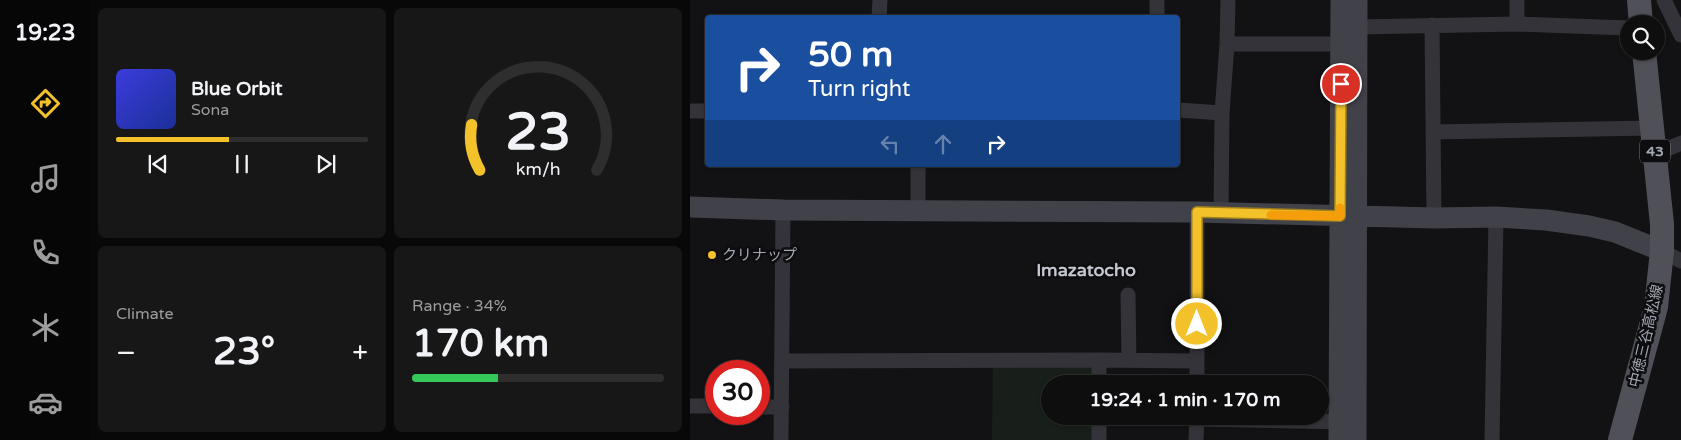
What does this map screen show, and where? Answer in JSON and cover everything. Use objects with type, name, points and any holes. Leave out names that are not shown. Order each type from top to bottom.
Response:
[{"type":"main road","points":[[1639,0],[1640,15]]},
{"type":"main road","name":"中徳三谷高松線","points":[[1620,440],[1656,307],[1672,256],[1662,224],[1645,60]]},
{"type":"street","points":[[879,15],[880,0]]},
{"type":"street","points":[[1157,0],[1157,15]]},
{"type":"street","points":[[1221,213],[1222,113],[1228,0]]},
{"type":"street","points":[[1278,425],[1348,431],[1348,216],[1358,96],[1352,38],[1341,0]]},
{"type":"street","points":[[1352,38],[1357,0]]},
{"type":"street","points":[[1517,0],[1517,24]]},
{"type":"street","points":[[1671,7],[1681,35]]},
{"type":"street","points":[[1227,44],[1352,38],[1432,25],[1517,24],[1620,28]]},
{"type":"street","points":[[1432,25],[1434,218]]},
{"type":"street","points":[[1180,110],[1222,113]]},
{"type":"street","points":[[690,111],[705,111]]},
{"type":"street","points":[[1433,132],[1652,128]]},
{"type":"street","points":[[1656,154],[1681,143]]},
{"type":"street","points":[[918,167],[918,210]]},
{"type":"street","points":[[690,207],[783,210],[1197,212],[1434,218],[1496,217],[1546,220],[1589,226],[1615,232],[1672,256]]},
{"type":"street","points":[[781,440],[783,210]]},
{"type":"street","points":[[1197,212],[1197,375]]},
{"type":"street","points":[[1492,440],[1496,217]]},
{"type":"street","points":[[1128,295],[1129,360]]},
{"type":"street","points":[[782,360],[1197,361]]},
{"type":"street","points":[[1099,360],[1099,375]]},
{"type":"street","points":[[690,406],[705,406]]},
{"type":"street","points":[[770,407],[782,407]]},
{"type":"street","points":[[1099,425],[1099,440]]},
{"type":"street","points":[[1196,425],[1196,440]]},
{"type":"shaded area","points":[[993,365],[1094,365],[1094,375],[1041,375],[1041,425],[1094,425],[1094,440],[992,440]]},
{"type":"slow traffic","points":[[1271,215],[1340,216],[1340,208]]},
{"type":"place","name":"クリナップ","points":[[712,255]]},
{"type":"district","name":"Imazatocho","points":[[1086,270]]},
{"type":"route","points":[[1197,324],[1197,212],[1340,216],[1341,84]]}]
